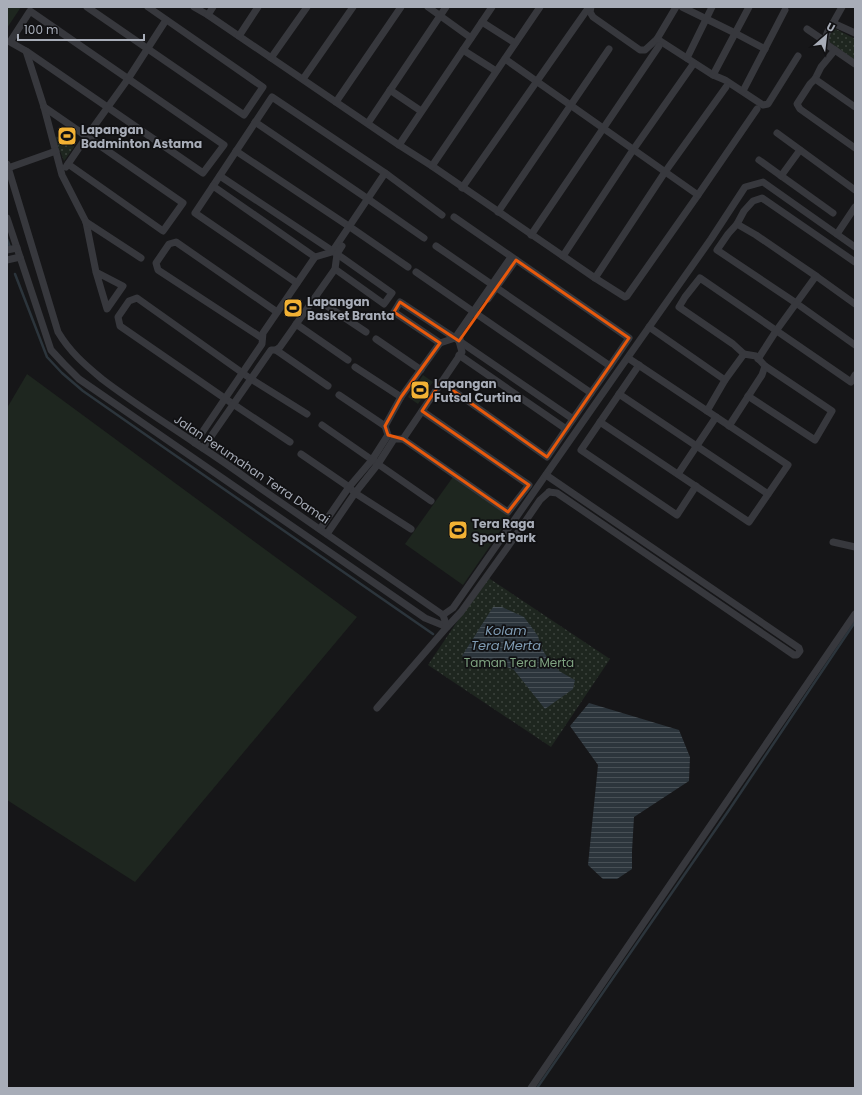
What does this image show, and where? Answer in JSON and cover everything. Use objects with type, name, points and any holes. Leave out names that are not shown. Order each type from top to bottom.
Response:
[{"type":"street","points":[[87,7],[244,115],[263,87],[148,7]]},
{"type":"street","points":[[194,7],[303,79],[624,297],[627,296],[757,109]]},
{"type":"street","points":[[208,15],[213,7]]},
{"type":"street","points":[[238,36],[258,7]]},
{"type":"street","points":[[271,58],[307,7]]},
{"type":"street","points":[[303,79],[353,7]]},
{"type":"street","points":[[336,102],[401,7]]},
{"type":"street","points":[[428,7],[471,38]]},
{"type":"street","points":[[368,123],[446,7]]},
{"type":"street","points":[[399,145],[492,7]]},
{"type":"street","points":[[432,166],[540,7]]},
{"type":"street","points":[[590,7],[590,12],[594,17],[640,50],[645,50],[658,43]]},
{"type":"street","points":[[462,188],[590,7]]},
{"type":"street","points":[[531,235],[603,129],[658,43],[676,7]]},
{"type":"street","points":[[682,7],[735,33],[765,50]]},
{"type":"street","points":[[687,58],[712,7]]},
{"type":"street","points":[[713,75],[748,7]]},
{"type":"street","points":[[826,42],[826,35],[842,7]]},
{"type":"street","points":[[743,91],[786,10]]},
{"type":"street","points":[[30,11],[128,79],[224,145],[203,173],[10,42],[30,11]]},
{"type":"street","points":[[62,175],[87,136],[128,79],[166,20]]},
{"type":"street","points":[[482,22],[515,43]]},
{"type":"street","points":[[833,23],[855,34]]},
{"type":"street","points":[[807,29],[855,64]]},
{"type":"street","points":[[658,43],[687,58],[713,75],[725,80],[763,105],[768,104],[798,56]]},
{"type":"street","points":[[498,212],[610,49]]},
{"type":"street","points":[[463,50],[496,71]]},
{"type":"street","points":[[834,50],[797,104],[800,109],[855,148]]},
{"type":"street","points":[[26,52],[44,107],[62,175],[86,222],[96,272],[107,309],[122,286],[96,272]]},
{"type":"street","points":[[505,59],[698,195]]},
{"type":"street","points":[[563,256],[633,150],[694,63]]},
{"type":"street","points":[[815,79],[855,107]]},
{"type":"street","points":[[595,278],[665,172],[726,87]]},
{"type":"street","points":[[390,90],[421,111]]},
{"type":"street","points":[[297,284],[195,214],[272,97],[386,174],[442,215]]},
{"type":"street","points":[[44,107],[183,203],[163,231],[68,164]]},
{"type":"street","points":[[255,122],[424,238]]},
{"type":"street","points":[[777,133],[855,190]]},
{"type":"street","points":[[781,176],[800,150]]},
{"type":"street","points":[[8,166],[56,151]]},
{"type":"street","points":[[236,151],[351,227],[408,267]]},
{"type":"street","points":[[759,160],[833,213]]},
{"type":"street","name":"Jalan Perumahan Terra Damai","points":[[8,166],[58,332],[66,345],[80,360],[112,387],[203,448],[443,615]]},
{"type":"street","points":[[203,448],[251,379],[273,350],[280,347],[335,269],[334,253],[386,174]]},
{"type":"street","points":[[220,176],[392,293],[384,304],[335,269]]},
{"type":"street","points":[[447,627],[443,615],[453,608],[711,240],[745,187],[764,182],[855,247]]},
{"type":"street","points":[[213,186],[315,257]]},
{"type":"street","points":[[855,262],[762,198],[753,201],[717,250],[855,345]]},
{"type":"street","points":[[837,234],[855,208]]},
{"type":"street","points":[[441,382],[547,457],[629,338],[454,217]]},
{"type":"street","name":"Jalan Perumahan Terra Damai","points":[[7,218],[52,350],[79,379],[425,618],[447,627]]},
{"type":"street","points":[[86,222],[141,258]]},
{"type":"street","points":[[737,224],[756,234],[855,304]]},
{"type":"street","points":[[277,312],[176,242],[169,244],[156,263],[158,270],[273,350],[328,386]]},
{"type":"street","points":[[436,246],[610,366]]},
{"type":"street","points":[[7,250],[17,248]]},
{"type":"street","points":[[195,443],[262,341],[263,333],[315,257],[334,253]]},
{"type":"street","points":[[7,260],[20,256]]},
{"type":"street","points":[[514,259],[457,340],[440,342],[394,312],[400,302],[457,340],[573,419]]},
{"type":"street","points":[[416,272],[591,393]]},
{"type":"street","points":[[758,358],[816,276]]},
{"type":"street","points":[[748,396],[815,440],[832,411],[765,366],[756,356],[744,354],[733,344],[679,307],[700,278],[851,382],[855,376]]},
{"type":"street","points":[[290,442],[120,326],[118,317],[129,301],[137,298],[242,373],[307,414]]},
{"type":"street","points":[[315,298],[366,332]]},
{"type":"street","points":[[296,324],[348,360]]},
{"type":"street","points":[[649,327],[726,380]]},
{"type":"street","points":[[376,339],[421,370]]},
{"type":"street","points":[[403,438],[462,352],[457,340]]},
{"type":"street","points":[[386,426],[401,397],[440,342]]},
{"type":"street","points":[[706,411],[744,354]]},
{"type":"street","points":[[459,355],[566,429]]},
{"type":"street","points":[[600,422],[749,522],[788,465],[628,358]]},
{"type":"street","points":[[639,365],[581,450],[677,515],[696,486]]},
{"type":"street","points":[[728,426],[762,375],[765,366]]},
{"type":"street","points":[[355,367],[401,397]]},
{"type":"street","points":[[619,394],[768,494]]},
{"type":"street","points":[[339,395],[386,426],[391,437]]},
{"type":"street","points":[[391,437],[403,438],[508,512],[529,485],[422,411]]},
{"type":"street","points":[[678,474],[716,417]]},
{"type":"street","points":[[322,425],[431,501]]},
{"type":"street","points":[[327,534],[391,437]]},
{"type":"street","points":[[301,454],[349,487],[355,493],[411,528]]},
{"type":"street","points":[[320,529],[349,487],[375,462]]},
{"type":"street","points":[[546,474],[546,483],[549,492]]},
{"type":"street","points":[[376,708],[458,616],[540,500],[549,492],[557,493],[794,655],[799,654],[799,648],[546,474]]},
{"type":"street","points":[[832,542],[855,548]]},
{"type":"street","points":[[531,1088],[855,614]]},
{"type":"highlighted area","points":[[516,260],[629,338],[547,457],[441,382],[422,411],[529,485],[508,512],[403,439],[388,435],[385,426],[401,397],[440,343],[394,312],[400,302],[459,341]]},
{"type":"green space","points":[[7,7],[21,7],[7,28]]},
{"type":"green space","points":[[834,28],[855,39],[855,60],[828,41],[829,34]]},
{"type":"green space","name":"Lapangan Badminton Astama","points":[[63,128],[77,137],[72,144],[58,135]]},
{"type":"green space","points":[[58,136],[74,147],[64,161],[55,138]]},
{"type":"green space","name":"Lapangan Basket Branta","points":[[292,300],[301,306],[293,317],[285,311]]},
{"type":"green space","points":[[27,374],[357,617],[135,882],[7,800],[7,408]]},
{"type":"green space","name":"Lapangan Futsal Curtina","points":[[423,375],[433,382],[418,404],[408,397]]},
{"type":"green space","name":"Tera Raga Sport Park","points":[[453,477],[510,517],[463,585],[405,544]]},
{"type":"green space","name":"Taman Tera Merta","points":[[487,577],[610,659],[551,747],[428,665]]},
{"type":"water","name":"Kolam Tera Merta","points":[[493,607],[502,607],[524,617],[538,636],[542,649],[547,657],[559,671],[575,680],[573,689],[545,709],[514,670],[490,660],[468,660],[462,656]]},
{"type":"water","points":[[589,703],[679,730],[690,757],[689,781],[634,817],[632,869],[617,879],[603,879],[588,865],[598,765],[570,726]]},
{"type":"waterway","points":[[7,239],[10,247]]},
{"type":"waterway","points":[[15,274],[47,357],[62,373],[83,391],[433,634]]},
{"type":"waterway","points":[[537,1088],[729,810],[855,622]]},
{"type":"place","name":"Lapangan Badminton Astama","points":[[67,136]]},
{"type":"place","name":"Lapangan Basket Branta","points":[[293,308]]},
{"type":"place","name":"Lapangan Futsal Curtina","points":[[420,390]]},
{"type":"place","name":"Tera Raga Sport Park","points":[[458,530]]}]
